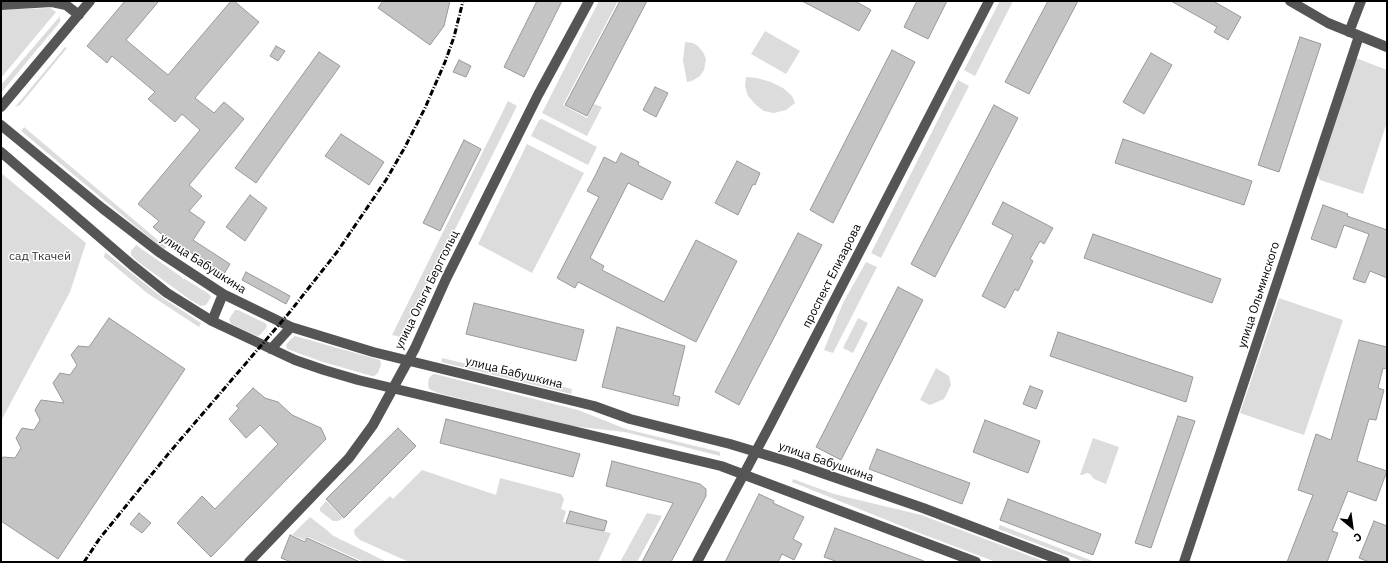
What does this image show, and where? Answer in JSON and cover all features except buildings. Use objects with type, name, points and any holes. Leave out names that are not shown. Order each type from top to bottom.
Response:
[{"type":"street","points":[[1,107],[90,1]]},
{"type":"street","name":"улица Ольги Берггольц","points":[[249,562],[349,458],[373,425],[408,360],[446,279],[533,105],[590,1]]},
{"type":"street","name":"проспект Елизарова","points":[[697,562],[756,452],[989,1]]},
{"type":"street","points":[[1290,1],[1328,22],[1387,47]]},
{"type":"street","name":"улица Ольминского","points":[[1184,562],[1354,34],[1361,1]]},
{"type":"street","points":[[1,5],[17,2],[52,2],[66,5],[79,15]]},
{"type":"street","name":"улица Бабушкина","points":[[1,125],[102,208],[159,252],[223,294],[291,327],[373,352],[594,406],[630,418],[756,452],[923,508],[1065,562]]},
{"type":"street","points":[[1,152],[132,266],[167,293],[212,321],[271,349],[324,370],[393,388],[721,466],[976,562]]},
{"type":"street","points":[[212,321],[223,294]]},
{"type":"street","points":[[271,349],[291,327]]},
{"type":"green space","points":[[599,1],[618,1],[563,105],[587,118],[594,104],[602,107],[587,136],[542,113]]},
{"type":"green space","points":[[1000,1],[1013,1],[975,76],[964,70]]},
{"type":"green space","points":[[50,8],[56,12],[1,78],[1,10]]},
{"type":"green space","points":[[60,16],[60,22],[1,93],[1,85]]},
{"type":"green space","points":[[765,31],[800,51],[786,74],[751,54]]},
{"type":"green space","points":[[685,42],[693,43],[698,46],[706,59],[704,70],[700,76],[687,82],[683,61]]},
{"type":"green space","points":[[65,47],[67,48],[20,105],[15,107]]},
{"type":"green space","points":[[1356,58],[1387,70],[1387,122],[1363,194],[1320,180],[1317,174]]},
{"type":"green space","points":[[746,77],[771,82],[783,88],[792,96],[795,103],[786,110],[774,113],[764,111],[748,96],[745,86]]},
{"type":"green space","points":[[958,80],[969,86],[881,258],[871,253]]},
{"type":"green space","points":[[508,101],[517,106],[401,337],[392,335]]},
{"type":"green space","points":[[542,119],[597,147],[588,165],[531,136],[539,120]]},
{"type":"green space","points":[[24,127],[166,247],[164,250],[21,131]]},
{"type":"green space","points":[[527,144],[584,173],[532,273],[478,244]]},
{"type":"green space","name":"сад Ткачей","points":[[1,173],[86,243],[70,292],[1,421]]},
{"type":"green space","points":[[136,245],[183,278],[182,279],[185,279],[209,294],[211,297],[206,305],[201,306],[189,299],[137,261],[131,255],[131,251]]},
{"type":"green space","points":[[105,252],[163,298],[201,323],[199,327],[147,293],[104,257]]},
{"type":"green space","points":[[866,262],[877,267],[833,353],[824,350],[843,303]]},
{"type":"green space","points":[[1279,298],[1343,320],[1304,435],[1240,413]]},
{"type":"green space","points":[[235,310],[265,323],[267,325],[266,328],[260,335],[257,336],[231,324],[229,319]]},
{"type":"green space","points":[[858,318],[868,323],[853,353],[843,348]]},
{"type":"green space","points":[[295,336],[380,360],[381,365],[378,373],[372,376],[323,362],[287,349],[286,345]]},
{"type":"green space","points":[[442,358],[572,389],[571,394],[441,362]]},
{"type":"green space","points":[[936,368],[949,376],[951,385],[944,399],[930,405],[920,400]]},
{"type":"green space","points":[[433,374],[578,410],[626,429],[720,452],[720,456],[625,432],[571,426],[438,393],[429,389],[429,378]]},
{"type":"green space","points":[[1093,438],[1119,447],[1106,484],[1094,479],[1090,474],[1087,473],[1080,475]]},
{"type":"green space","points":[[422,470],[496,495],[500,478],[561,494],[564,499],[561,509],[566,511],[563,522],[611,533],[598,562],[409,562],[360,540],[355,535],[354,530],[390,496],[393,499]]},
{"type":"green space","points":[[793,479],[834,494],[921,515],[1046,562],[996,562],[792,482]]},
{"type":"green space","points":[[326,501],[343,518],[338,521],[333,521],[320,511],[320,508]]},
{"type":"green space","points":[[647,513],[662,516],[637,562],[620,562]]},
{"type":"green space","points":[[310,517],[340,540],[387,562],[364,562],[308,537],[305,540],[292,535]]},
{"type":"green space","points":[[1000,525],[1095,562],[1085,562],[998,529]]},
{"type":"railway","points":[[84,562],[100,538],[169,453],[289,313],[337,252],[386,180],[425,108],[445,62],[454,37],[463,1]]}]
